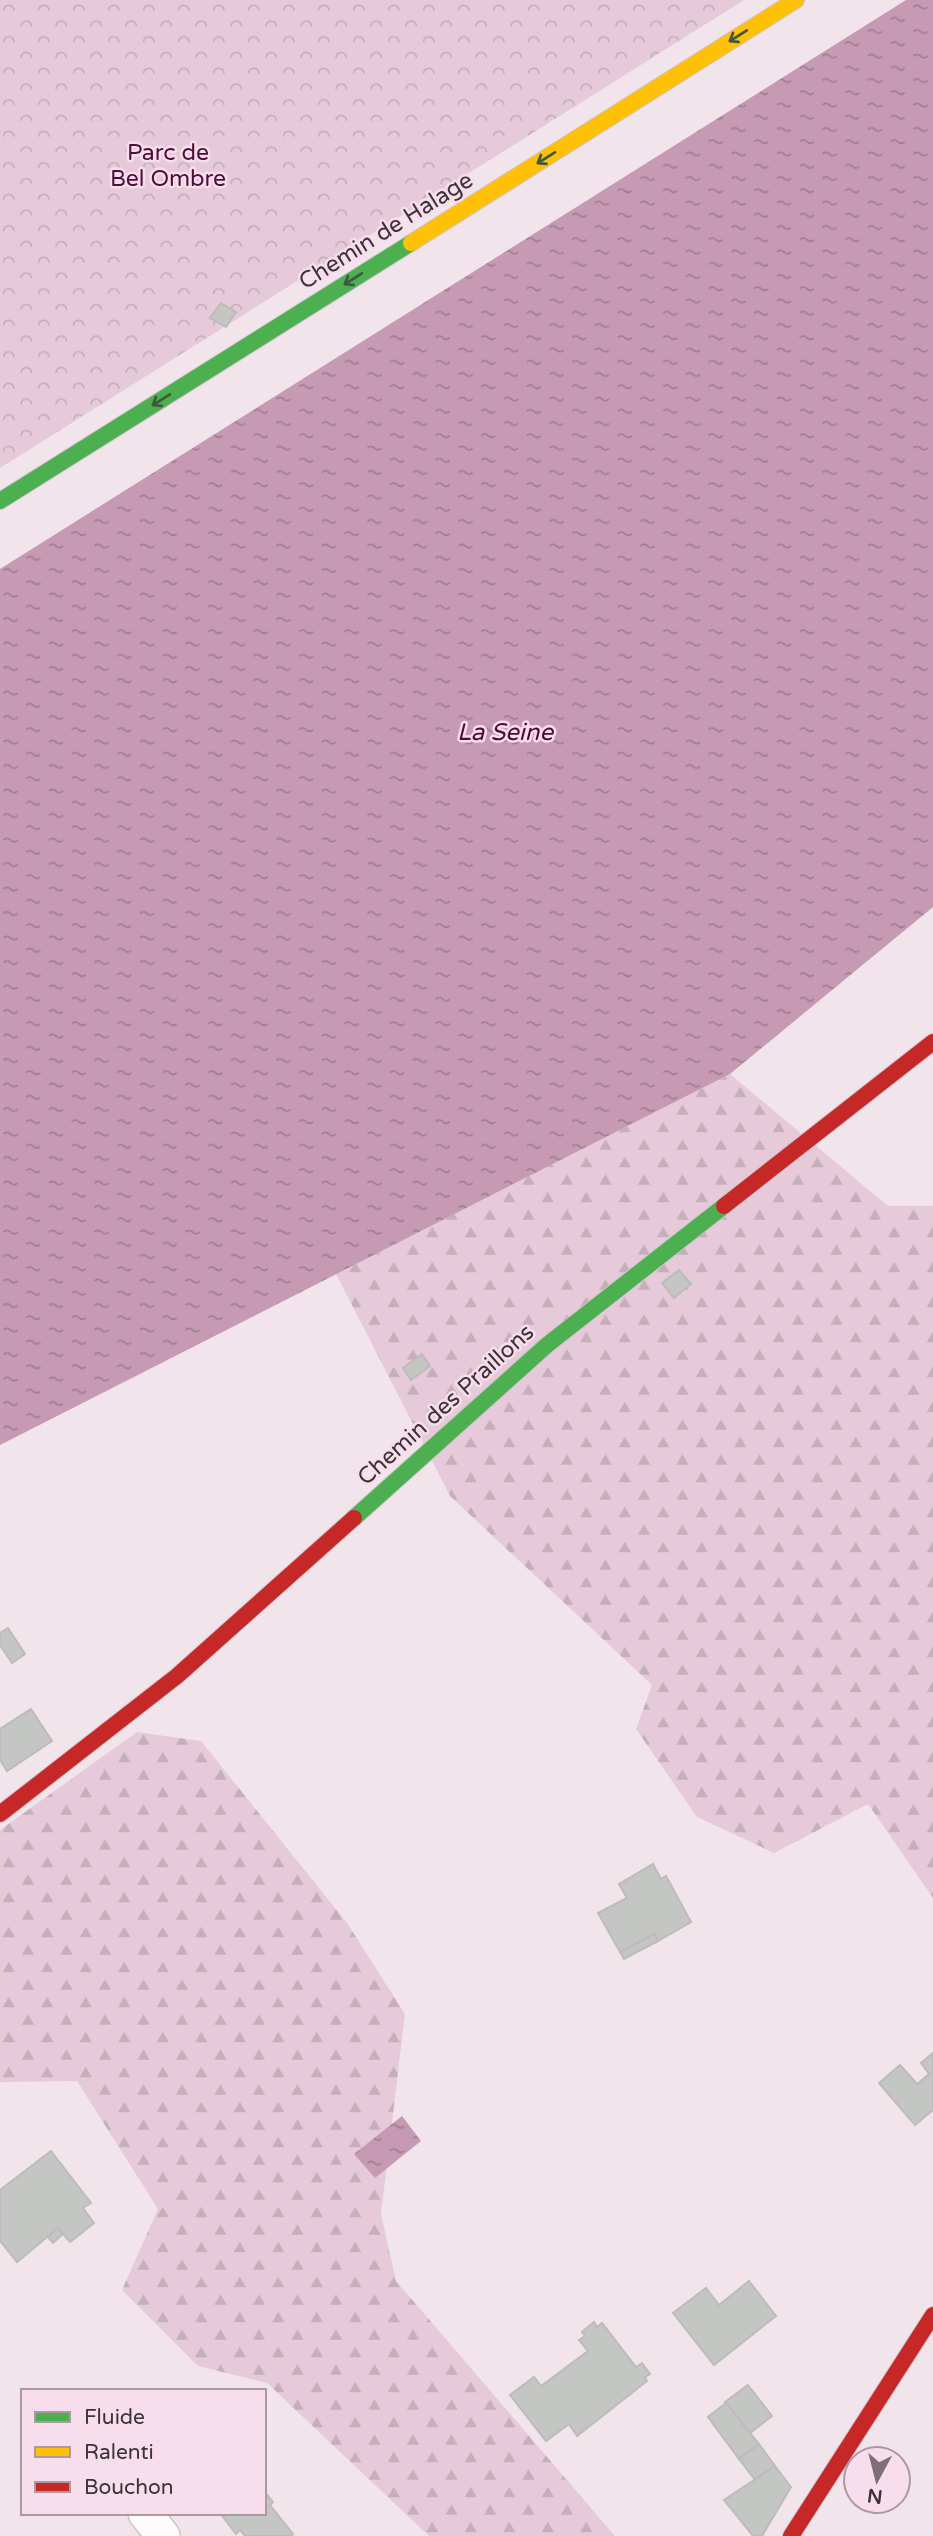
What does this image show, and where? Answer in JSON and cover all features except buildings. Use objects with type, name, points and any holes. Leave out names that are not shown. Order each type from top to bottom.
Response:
[{"type":"street","name":"Chemin de Halage","points":[[0,501],[796,0]]},
{"type":"street","name":"Chemin des Praillons","points":[[0,1814],[177,1675],[547,1345],[933,1042]]},
{"type":"street","points":[[791,2536],[933,2315]]},
{"type":"street","points":[[147,2515],[163,2536]]},
{"type":"green space","name":"Parc de Bel Ombre","points":[[0,0],[744,0],[0,468]]},
{"type":"green space","points":[[730,1074],[888,1206],[933,1206],[933,1898],[868,1804],[774,1853],[697,1817],[636,1729],[652,1685],[450,1496],[336,1274]]},
{"type":"green space","points":[[137,1732],[201,1741],[347,1923],[405,2014],[381,2214],[396,2281],[615,2536],[429,2536],[267,2383],[198,2366],[122,2290],[158,2209],[77,2081],[0,2082],[0,1830]]},
{"type":"water","name":"La Seine","points":[[906,0],[933,0],[933,907],[730,1074],[0,1445],[0,569]]},
{"type":"water","points":[[402,2116],[421,2141],[375,2178],[354,2154]]},
{"type":"traffic: fast","points":[[0,501],[411,243]]},
{"type":"traffic: fast","points":[[354,1518],[547,1345],[724,1206]]},
{"type":"traffic: slow","points":[[411,243],[796,0]]},
{"type":"traffic: jam","points":[[724,1206],[933,1042]]},
{"type":"traffic: jam","points":[[0,1814],[177,1676],[354,1518]]},
{"type":"traffic: jam","points":[[791,2536],[933,2315]]}]
